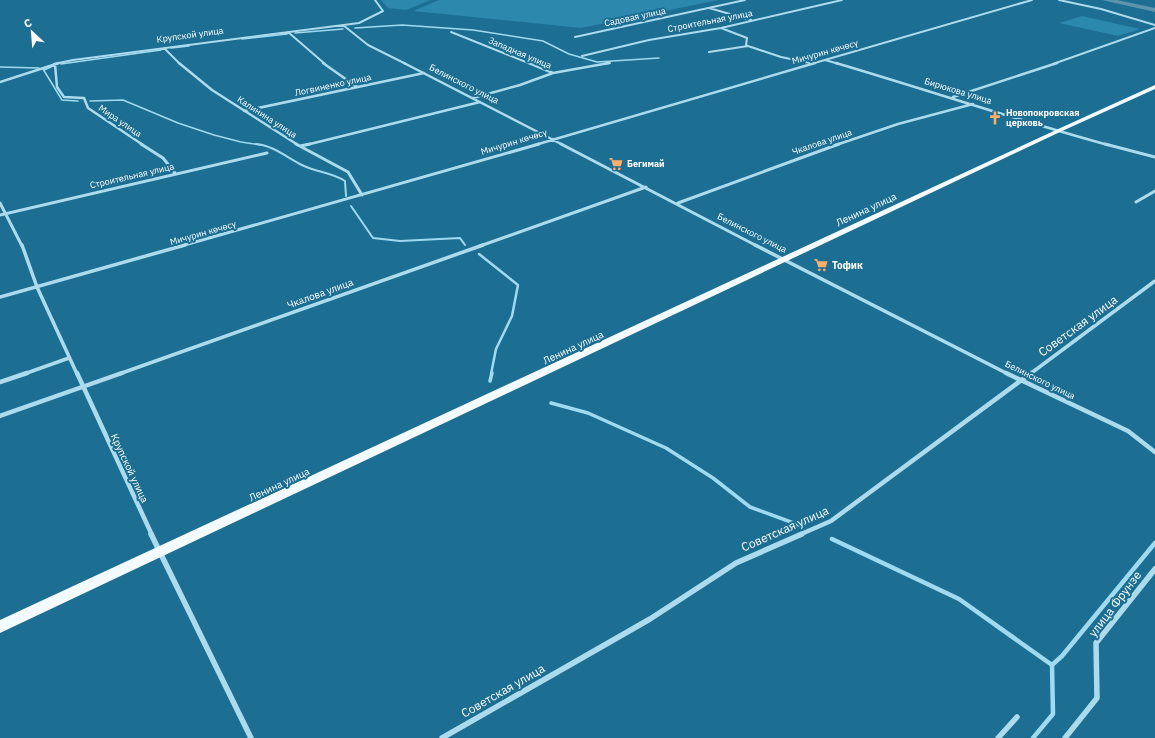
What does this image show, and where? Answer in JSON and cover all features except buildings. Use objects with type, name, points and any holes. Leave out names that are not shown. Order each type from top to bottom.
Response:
[{"type":"main road","name":"Ленина улица","points":[[0,627],[1058,131],[1155,87]]},
{"type":"street","name":"Крупской улица","points":[[0,82],[55,64],[365,21],[383,12],[375,0]]},
{"type":"street","name":"Садовая улица","points":[[575,37],[745,0]]},
{"type":"street","name":"Строительная улица","points":[[582,56],[655,39],[721,28],[842,0]]},
{"type":"street","name":"Мичурин көчөсү","points":[[0,297],[362,195],[552,138],[1032,0]]},
{"type":"street","points":[[1059,0],[1101,9],[1155,27]]},
{"type":"street","points":[[709,8],[751,20]]},
{"type":"street","name":"Белинского улица","points":[[343,25],[368,45],[552,138],[678,203],[749,242],[1020,380],[1128,431],[1155,452]]},
{"type":"street","points":[[952,97],[1100,49],[1155,27]]},
{"type":"street","points":[[721,28],[747,38],[746,45],[748,46]]},
{"type":"street","points":[[288,32],[323,63],[357,87]]},
{"type":"street","name":"Западная улица","points":[[451,32],[553,73]]},
{"type":"street","points":[[709,52],[748,46],[781,57],[811,64]]},
{"type":"street","name":"Калинина улица","points":[[164,48],[183,67],[212,90],[280,135],[348,172],[362,195]]},
{"type":"street","name":"Бирюкова улица","points":[[825,60],[952,97],[1058,131],[1155,157]]},
{"type":"street","points":[[553,73],[610,63]]},
{"type":"street","name":"Мира улица","points":[[55,64],[57,87],[64,97],[84,98],[88,108],[163,158],[176,173]]},
{"type":"street","name":"Логвиненко улица","points":[[244,111],[425,73]]},
{"type":"street","name":"Западная улица","points":[[472,98],[520,85],[553,73]]},
{"type":"street","points":[[300,146],[481,102]]},
{"type":"street","name":"Чкалова улица","points":[[678,203],[798,159],[931,114],[974,104]]},
{"type":"street","name":"Строительная улица","points":[[0,215],[267,153]]},
{"type":"street","name":"Чкалова улица","points":[[0,416],[83,388],[646,187]]},
{"type":"street","points":[[1136,202],[1155,191]]},
{"type":"street","name":"Крупской улица","points":[[0,203],[21,242],[37,287],[160,553],[251,738]]},
{"type":"street","name":"Советская улица","points":[[442,738],[650,619],[736,562],[831,521],[1155,281]]},
{"type":"street","points":[[0,382],[69,358]]},
{"type":"street","name":"улица Фрунзе","points":[[1065,738],[1097,698],[1096,643],[1155,569]]},
{"type":"street","points":[[998,738],[1017,717]]},
{"type":"shaded area","points":[[381,0],[431,0],[406,10],[388,8]]},
{"type":"shaded area","points":[[439,0],[719,0],[581,28],[413,11]]},
{"type":"shaded area","points":[[1082,16],[1140,29],[1118,36],[1059,23]]},
{"type":"waterway","points":[[1106,0],[1155,10]]},
{"type":"waterway","points":[[355,28],[402,25],[473,30],[543,41],[569,54],[597,62],[659,58]]},
{"type":"waterway","points":[[295,33],[343,29]]},
{"type":"waterway","points":[[242,39],[287,34]]},
{"type":"waterway","points":[[171,48],[189,46]]},
{"type":"waterway","points":[[61,64],[161,50]]},
{"type":"waterway","points":[[0,67],[39,68]]},
{"type":"waterway","points":[[44,70],[51,67]]},
{"type":"waterway","points":[[43,69],[62,100],[78,101]]},
{"type":"waterway","points":[[90,101],[123,100],[178,123],[214,135],[241,142],[261,145]]},
{"type":"waterway","points":[[256,144],[269,147],[304,166],[335,176],[345,181],[346,196]]},
{"type":"waterway","points":[[351,206],[373,238],[400,241],[460,238],[465,245]]},
{"type":"waterway","points":[[479,254],[518,285],[512,316],[496,349],[491,374]]},
{"type":"waterway","points":[[490,381],[492,373]]},
{"type":"waterway","points":[[551,403],[588,413],[666,448],[713,478],[750,507],[799,525]]},
{"type":"waterway","points":[[832,539],[959,599],[1052,665]]},
{"type":"waterway","points":[[1052,665],[1062,656],[1155,543]]},
{"type":"waterway","points":[[1033,738],[1053,714],[1052,665]]},
{"type":"place","name":"Новопокровская церковь","points":[[995,118]]},
{"type":"place","name":"Бегимай","points":[[616,164]]},
{"type":"place","name":"Тофик","points":[[821,265]]}]
